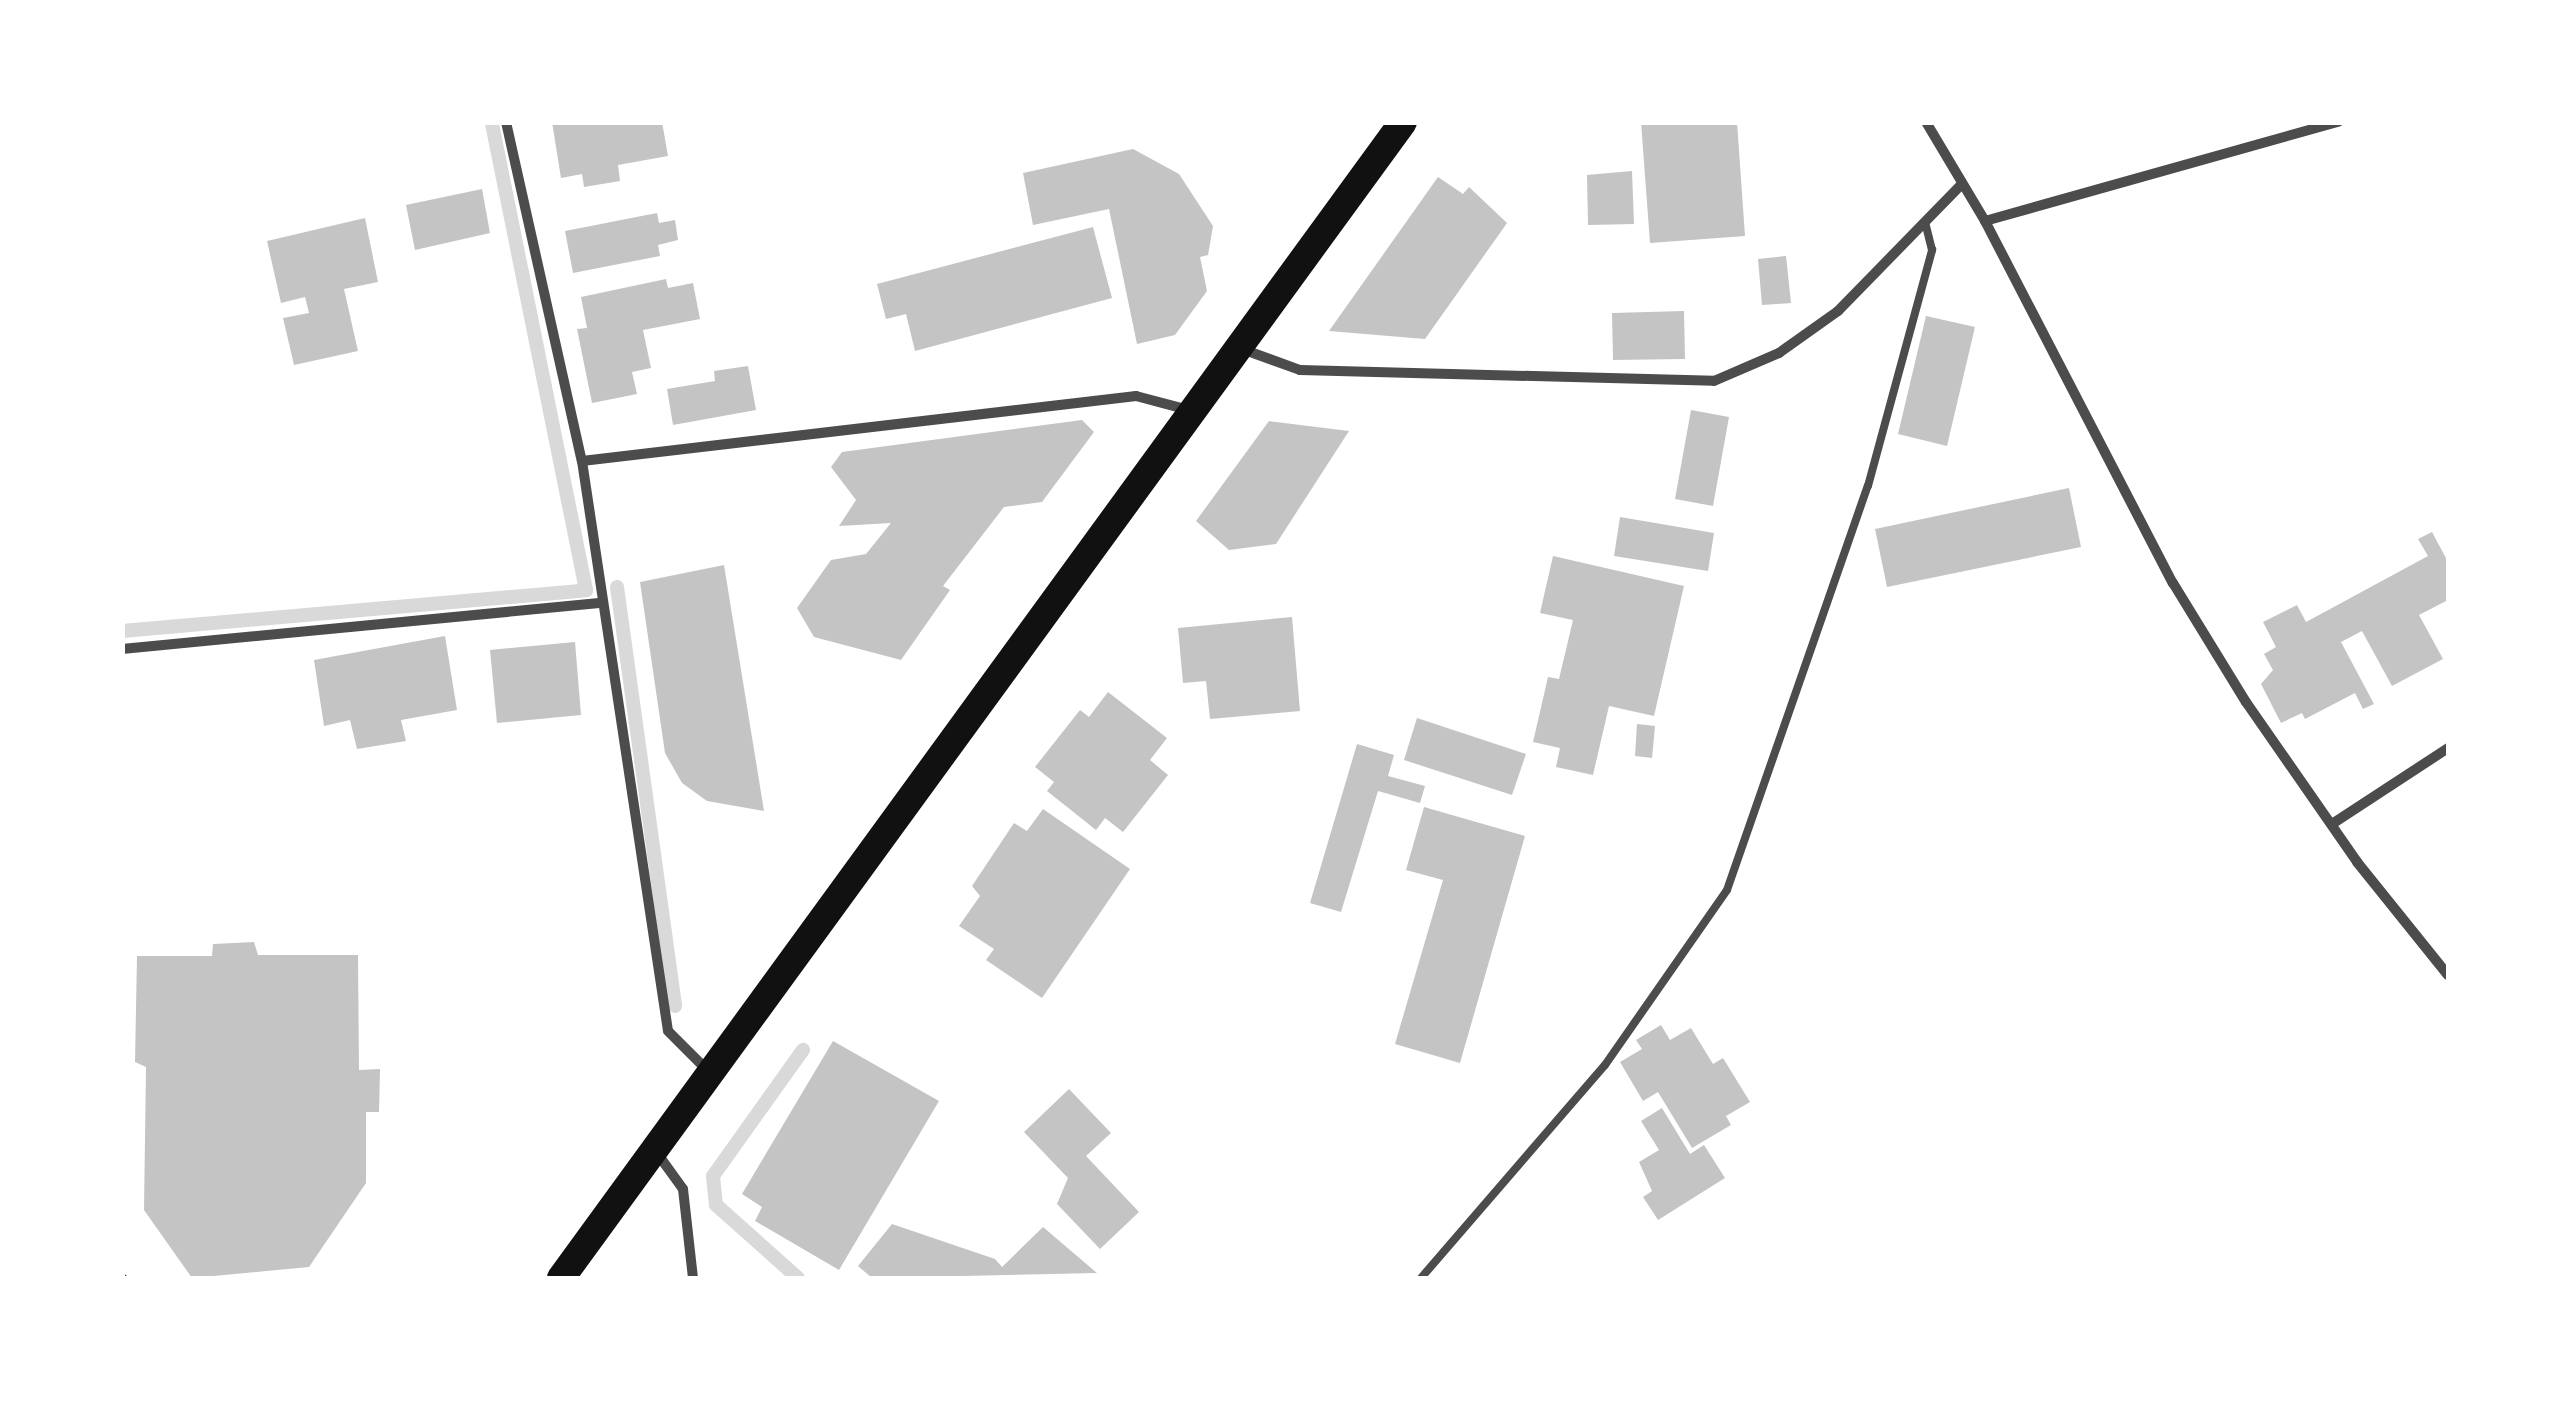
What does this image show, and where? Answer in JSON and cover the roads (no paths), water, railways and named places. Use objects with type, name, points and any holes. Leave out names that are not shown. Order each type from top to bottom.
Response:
[{"type":"highway","points":[[561,1278],[1242,349],[1403,122]]},
{"type":"street","points":[[506,122],[582,462],[668,1030],[710,1073]]},
{"type":"street","points":[[1926,122],[1985,221],[2173,583],[2332,824],[2448,976]]},
{"type":"street","points":[[1985,221],[2338,122]]},
{"type":"street","points":[[1242,349],[1300,370],[1714,381],[1779,352],[1838,311],[1926,226],[1962,184]]},
{"type":"street","points":[[582,462],[1136,396],[1195,412]]},
{"type":"street","points":[[122,649],[602,603]]},
{"type":"street","points":[[2332,824],[2448,748]]},
{"type":"street","points":[[653,1148],[683,1189],[693,1278]]},
{"type":"lane","points":[[1421,1278],[1605,1066],[1727,890],[1868,486],[1932,250],[1926,226]]},
{"type":"waterway","points":[[122,631],[586,590],[492,122]]},
{"type":"waterway","points":[[617,587],[675,1006]]},
{"type":"waterway","points":[[798,1278],[716,1205],[713,1176],[803,1050]]}]
